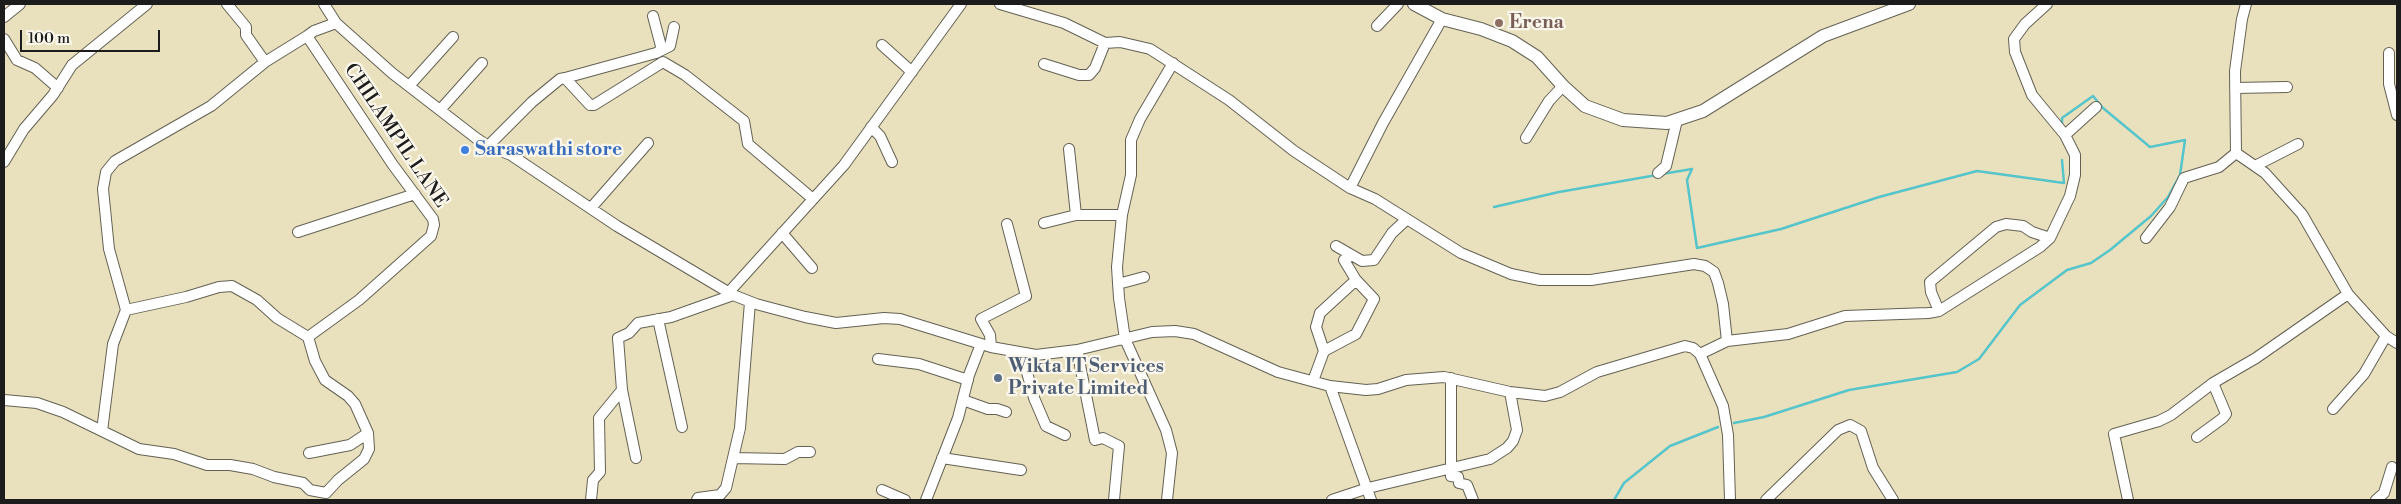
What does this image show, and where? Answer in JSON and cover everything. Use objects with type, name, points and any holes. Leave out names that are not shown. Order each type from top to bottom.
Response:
[{"type":"main road","points":[[1414,4],[1442,19],[1481,29],[1512,40],[1537,57],[1563,86],[1585,106],[1624,120],[1667,123],[1703,112],[1823,36],[1909,4]]},
{"type":"street","points":[[4,17],[20,4]]},
{"type":"street","points":[[4,162],[24,129],[58,88],[72,65],[147,4]]},
{"type":"street","points":[[227,4],[246,27],[246,35],[265,62]]},
{"type":"street","points":[[324,4],[336,22],[409,86],[488,146],[511,155],[617,226],[731,293],[750,302],[805,317],[836,322],[884,318],[900,319],[991,347],[1036,355],[1078,350],[1160,332],[1175,331],[1194,334],[1278,372],[1330,386],[1366,390],[1426,377],[1451,378],[1510,392],[1545,396],[1560,392],[1597,372],[1685,346],[1693,348],[1700,354],[1722,406],[1728,435],[1730,500]]},
{"type":"street","points":[[636,458],[622,390],[618,338],[629,333],[638,324],[679,314],[731,293],[844,165],[961,4]]},
{"type":"street","points":[[1001,4],[1064,23],[1105,43],[1120,42],[1150,49],[1229,100],[1294,151],[1350,188],[1375,199],[1407,218],[1461,254],[1511,274],[1540,280],[1591,280],[1694,264],[1705,266],[1714,272],[1718,283],[1723,304],[1727,341]]},
{"type":"street","points":[[1377,26],[1398,4]]},
{"type":"street","points":[[1700,354],[1727,341],[1788,334],[1845,316],[1939,311],[2040,247],[2050,238],[2070,196],[2075,174],[2075,155],[2066,135],[2032,95],[2015,52],[2014,39],[2025,24],[2047,4]]},
{"type":"street","points":[[2236,153],[2235,71],[2242,19],[2246,4]]},
{"type":"street","points":[[653,16],[658,64]]},
{"type":"street","points":[[1350,188],[1383,123],[1442,19]]},
{"type":"street","points":[[102,431],[113,344],[126,310],[109,249],[103,188],[106,172],[114,161],[211,106],[265,62],[307,36],[336,22]]},
{"type":"street","points":[[488,146],[554,83],[670,46],[674,27]]},
{"type":"street","name":"CHILAMPIL LANE","points":[[307,36],[341,90],[433,219],[433,232],[428,240],[359,300],[308,337]]},
{"type":"street","points":[[409,86],[453,37]]},
{"type":"street","points":[[4,39],[16,60],[35,68],[58,88]]},
{"type":"street","points":[[1044,64],[1079,75],[1089,75],[1095,68],[1105,43]]},
{"type":"street","points":[[882,45],[912,72]]},
{"type":"street","points":[[2389,53],[2389,84],[2397,115]]},
{"type":"street","points":[[565,78],[590,105],[663,62],[685,75],[744,121],[748,144],[813,199]]},
{"type":"street","points":[[440,110],[482,63]]},
{"type":"street","points":[[1167,500],[1172,453],[1166,430],[1125,339],[1118,284],[1118,264],[1122,215],[1131,175],[1131,140],[1140,119],[1173,63]]},
{"type":"street","points":[[1526,138],[1549,101],[1563,86]]},
{"type":"street","points":[[2235,88],[2287,87]]},
{"type":"street","points":[[2066,135],[2096,107]]},
{"type":"street","points":[[1658,172],[1666,166],[1677,120]]},
{"type":"street","points":[[871,127],[880,136],[892,162]]},
{"type":"street","points":[[591,208],[648,143]]},
{"type":"street","points":[[2256,166],[2298,144]]},
{"type":"street","points":[[1069,150],[1076,215]]},
{"type":"street","points":[[2236,153],[2265,172],[2302,214],[2348,294],[2386,336],[2397,343]]},
{"type":"street","points":[[2146,238],[2170,207],[2184,178],[2219,167],[2236,153]]},
{"type":"street","points":[[298,232],[415,194]]},
{"type":"street","points":[[1044,222],[1076,215],[1122,215]]},
{"type":"street","points":[[1336,246],[1362,261],[1374,260],[1392,233],[1407,218]]},
{"type":"street","points":[[991,347],[990,334],[981,319],[1026,296],[1007,224]]},
{"type":"street","points":[[1939,311],[1931,292],[1930,282],[1996,227],[2006,224],[2023,226],[2032,232],[2050,238]]},
{"type":"street","points":[[782,233],[812,268]]},
{"type":"street","points":[[1324,351],[1356,334],[1374,299],[1356,280],[1344,260],[1352,255]]},
{"type":"street","points":[[1118,284],[1144,277]]},
{"type":"street","points":[[1313,381],[1324,351],[1316,327],[1320,313],[1356,280]]},
{"type":"street","points":[[4,400],[37,403],[63,412],[139,450],[174,454],[207,465],[230,465],[253,469],[274,477],[303,482],[310,490],[326,493],[338,480],[364,459],[368,449],[368,433],[355,404],[348,396],[325,380],[315,361],[308,337],[277,318],[257,300],[232,286],[219,287],[186,297],[126,310]]},
{"type":"street","points":[[2128,500],[2114,434],[2165,418],[2213,383],[2256,358],[2348,294]]},
{"type":"street","points":[[697,500],[698,498],[720,495],[726,488],[740,428],[750,302]]},
{"type":"street","points":[[658,319],[682,427]]},
{"type":"street","points":[[2333,409],[2364,374],[2386,336]]},
{"type":"street","points":[[926,500],[953,433],[968,380],[981,344]]},
{"type":"street","points":[[1078,350],[1095,440],[1103,438],[1119,446],[1114,500]]},
{"type":"street","points":[[1022,354],[1034,398],[1046,426],[1065,435]]},
{"type":"street","points":[[878,359],[919,364],[968,380]]},
{"type":"street","points":[[1451,378],[1451,476],[1454,478],[1458,477],[1459,483],[1467,485],[1473,500]]},
{"type":"street","points":[[2197,438],[2224,418],[2226,414],[2213,383]]},
{"type":"street","points":[[1330,386],[1371,500]]},
{"type":"street","points":[[591,500],[593,480],[600,472],[599,418],[622,390]]},
{"type":"street","points":[[1332,500],[1368,488],[1490,459],[1513,441],[1517,430],[1510,392]]},
{"type":"street","points":[[963,400],[988,409],[997,408],[1006,412]]},
{"type":"street","points":[[1766,500],[1838,430],[1850,424],[1861,431],[1873,468],[1893,500]]},
{"type":"street","points":[[309,453],[350,445],[368,433]]},
{"type":"street","points":[[733,458],[784,459],[798,452],[810,452]]},
{"type":"street","points":[[942,458],[1021,470]]},
{"type":"street","points":[[2376,500],[2384,493],[2392,468]]},
{"type":"street","points":[[882,490],[905,500]]},
{"type":"waterway","points":[[1734,423],[1764,417],[1849,390],[1957,372],[1979,359],[2020,305],[2067,270],[2091,263],[2151,216],[2168,197],[2180,175],[2185,140],[2150,147],[2103,108],[2093,96],[2062,118],[2062,125]]},
{"type":"waterway","points":[[1662,174],[1692,169],[1687,180],[1697,248],[1781,229],[1879,197],[1977,171],[2064,183],[2062,160]]},
{"type":"waterway","points":[[1494,207],[1559,192],[1657,175]]},
{"type":"waterway","points":[[1614,500],[1624,483],[1670,446],[1718,427]]},
{"type":"place","name":"Erena","points":[[1499,23]]},
{"type":"place","name":"Saraswathi store","points":[[465,150]]},
{"type":"place","name":"Wikta IT Services Private Limited","points":[[998,378]]}]
